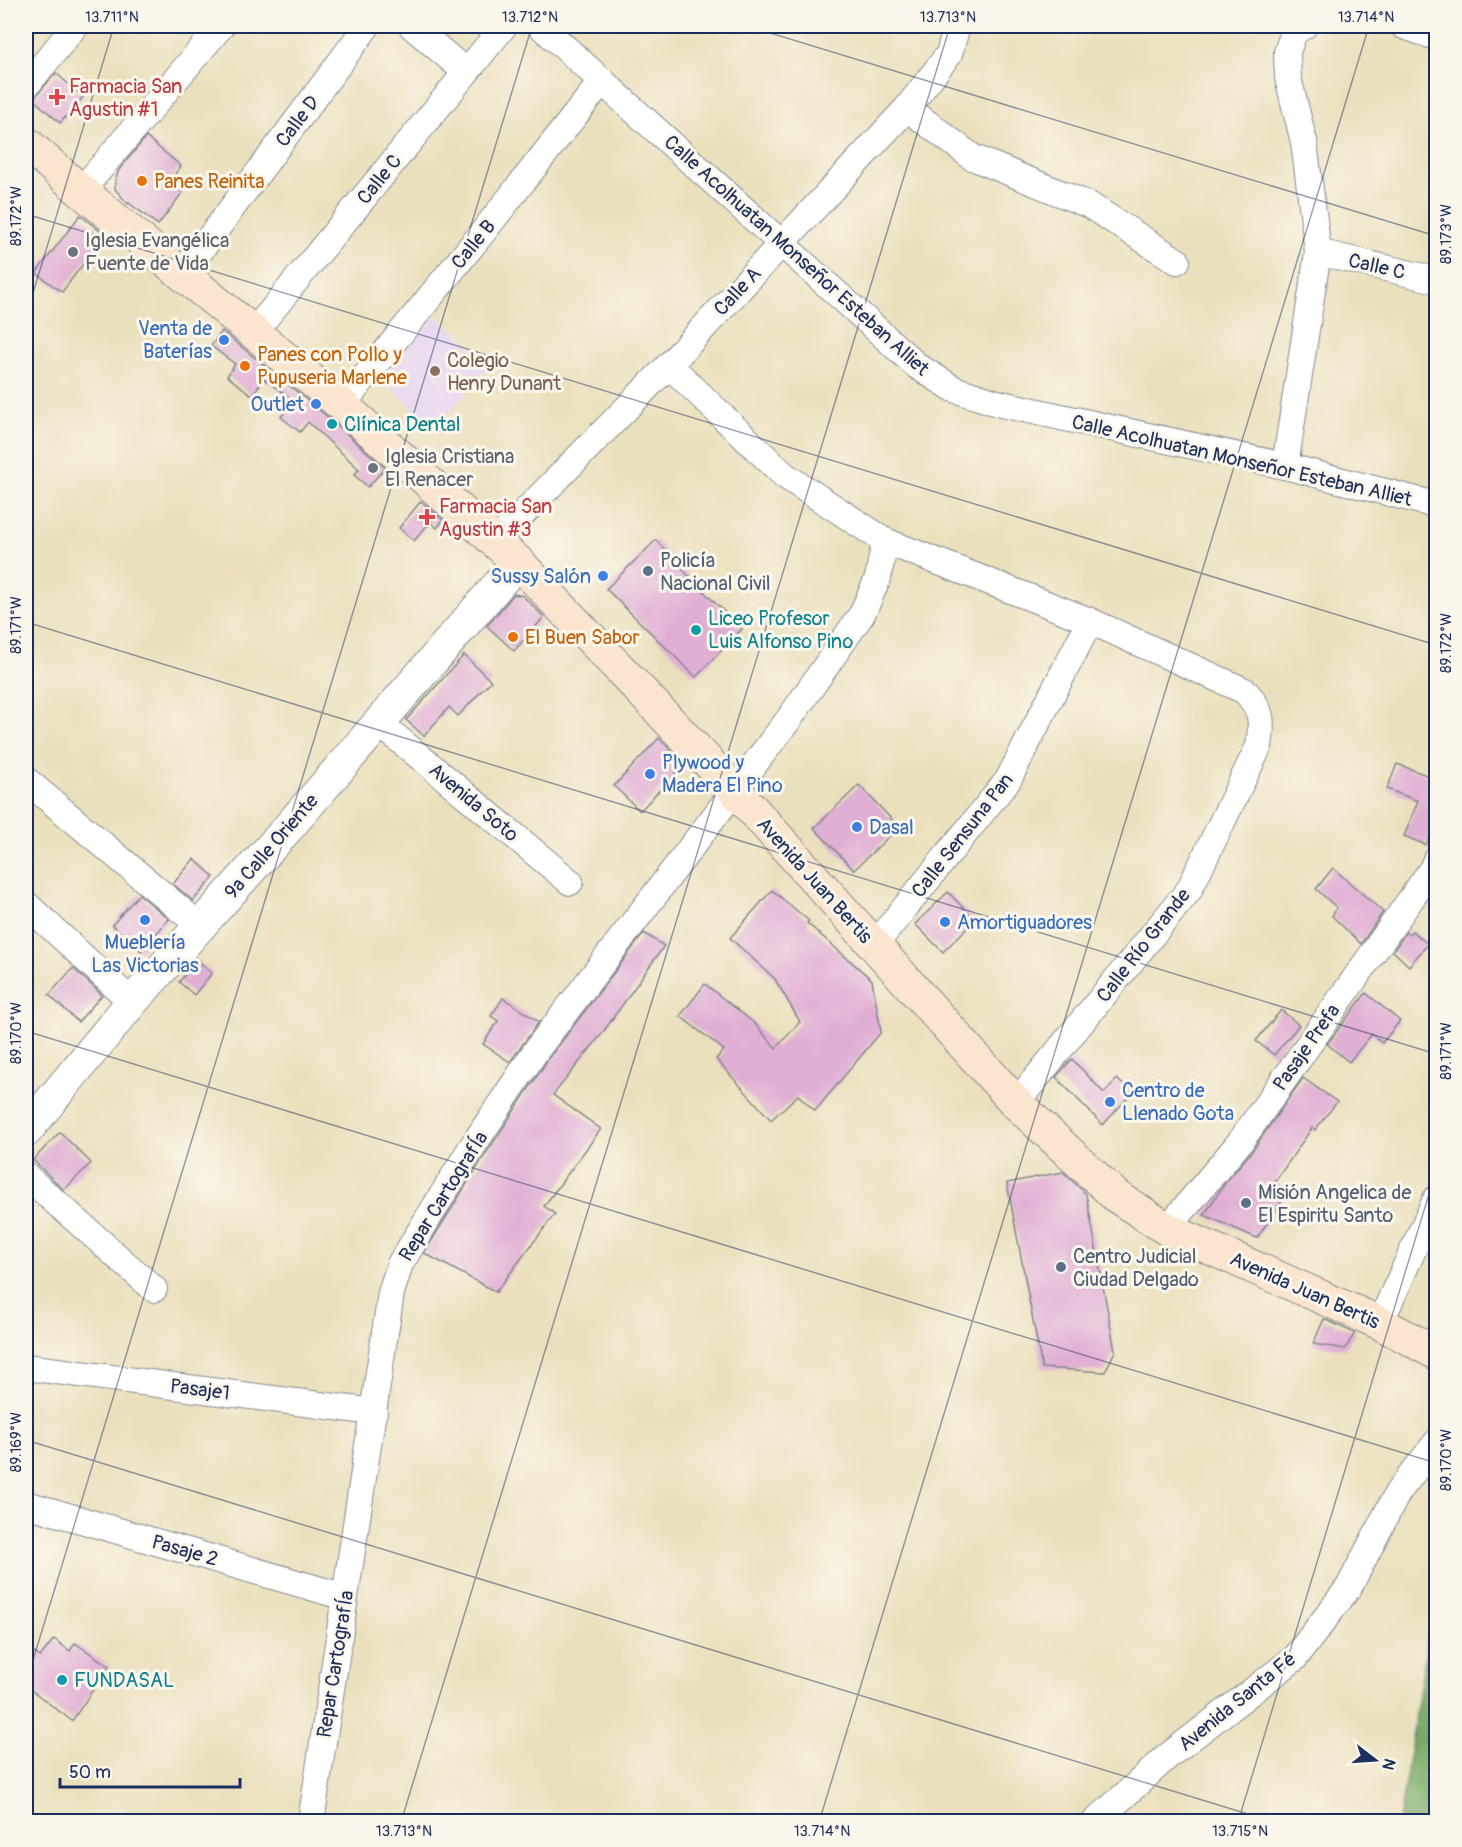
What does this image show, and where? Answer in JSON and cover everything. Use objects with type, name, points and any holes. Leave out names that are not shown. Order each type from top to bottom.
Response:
[{"type":"main road","name":"Avenida Juan Bertis","points":[[26,143],[81,191],[342,405],[507,552],[734,789],[1016,1103],[1116,1196],[1167,1229],[1380,1323],[1437,1353]]},
{"type":"street","points":[[26,86],[75,26]]},
{"type":"street","points":[[81,191],[220,26]]},
{"type":"street","name":"Calle D","points":[[183,274],[367,26]]},
{"type":"street","points":[[412,26],[466,72]]},
{"type":"street","name":"Calle C","points":[[254,332],[504,26]]},
{"type":"street","name":"Calle Acolhuatan Monseñor Esteban Alliet","points":[[541,26],[917,366],[954,389],[997,403],[1285,466],[1437,505]]},
{"type":"street","name":"Calle A","points":[[507,552],[669,365],[907,108],[949,54],[957,26]]},
{"type":"street","points":[[1285,466],[1318,252],[1304,142],[1288,78],[1287,52],[1294,32],[1304,26]]},
{"type":"street","points":[[1404,26],[1437,37]]},
{"type":"street","name":"Calle B","points":[[342,405],[476,241],[602,81]]},
{"type":"street","points":[[907,108],[972,157],[1089,205],[1177,261]]},
{"type":"street","name":"Calle C","points":[[1318,252],[1437,280]]},
{"type":"street","points":[[669,365],[784,475],[885,541],[1090,621]]},
{"type":"street","name":"Repar CartografÍa","points":[[311,1821],[391,1293],[400,1264],[468,1152],[537,1048],[789,718],[862,615],[878,578],[885,541]]},
{"type":"street","name":"9a Calle Oriente","points":[[26,1131],[132,1002],[378,722],[507,552]]},
{"type":"street","name":"Calle Río Grande","points":[[1016,1103],[1189,890],[1259,746],[1262,727],[1257,705],[1245,691],[1090,621]]},
{"type":"street","name":"Calle Sensuna Pan","points":[[874,946],[1008,780],[1090,621]]},
{"type":"street","name":"Avenida Soto","points":[[378,722],[570,882]]},
{"type":"street","points":[[26,780],[200,926]]},
{"type":"street","name":"Pasaje Prefa","points":[[1167,1229],[1240,1142],[1437,860]]},
{"type":"street","points":[[26,904],[132,1002]]},
{"type":"street","points":[[26,1176],[154,1289]]},
{"type":"street","points":[[1380,1323],[1437,1199]]},
{"type":"street","name":"Pasaje1","points":[[26,1367],[374,1412]]},
{"type":"street","name":"Avenida Santa Fé","points":[[1095,1821],[1168,1756],[1295,1658],[1349,1587],[1398,1492],[1437,1443]]},
{"type":"street","name":"Pasaje 2","points":[[26,1504],[345,1597]]},
{"type":"shaded area","name":"Colegio Henry Dunant","points":[[436,315],[491,364],[435,428],[380,378]]},
{"type":"green space","points":[[1436,1588],[1436,1821],[1399,1821]]},
{"type":"building","name":"Farmacia San Agustin #1","points":[[56,73],[83,97],[60,123],[33,99]]},
{"type":"building","name":"Panes Reinita","points":[[146,137],[181,166],[169,182],[183,192],[158,225],[128,204],[115,189],[115,180],[119,170]]},
{"type":"building","name":"Iglesia Evangélica Fuente de Vida","points":[[80,215],[105,235],[62,292],[36,273]]},
{"type":"building","points":[[222,331],[330,419],[385,468],[368,487],[354,475],[359,469],[308,422],[300,432],[281,417],[294,401],[264,379],[252,395],[227,376],[235,364],[211,346]]},
{"type":"building","name":"Farmacia San Agustin #3","points":[[421,501],[443,520],[437,528],[430,522],[414,541],[399,528]]},
{"type":"building","points":[[656,540],[696,584],[742,629],[696,677],[606,589]]},
{"type":"building","name":"El Buen Sabor","points":[[514,594],[523,596],[544,617],[514,651],[487,626]]},
{"type":"building","points":[[464,655],[491,681],[458,716],[449,707],[424,736],[406,720]]},
{"type":"building","name":"Plywood y Madera El Pino","points":[[659,738],[684,764],[640,811],[614,786]]},
{"type":"building","points":[[1437,758],[1437,821],[1426,845],[1404,836],[1418,801],[1387,789],[1397,764],[1429,776]]},
{"type":"building","name":"Dasal","points":[[859,785],[899,827],[854,870],[814,828]]},
{"type":"building","points":[[194,859],[214,877],[193,901],[173,884]]},
{"type":"building","points":[[1333,868],[1383,912],[1361,944],[1332,916],[1337,908],[1316,889]]},
{"type":"building","points":[[772,890],[872,980],[881,1032],[815,1111],[798,1095],[771,1120],[716,1059],[724,1050],[680,1016],[705,984],[754,1023],[776,1048],[800,1022],[775,979],[730,938]]},
{"type":"building","name":"Amortiguadores","points":[[948,892],[975,920],[943,952],[915,924]]},
{"type":"building","points":[[139,894],[169,919],[141,951],[112,925]]},
{"type":"building","points":[[1412,931],[1428,944],[1409,966],[1393,951],[1406,932],[1409,934]]},
{"type":"building","points":[[644,933],[664,946],[601,1035],[553,1095],[601,1129],[544,1206],[555,1214],[496,1292],[424,1253],[549,1058]]},
{"type":"building","points":[[197,960],[212,973],[194,995],[179,982]]},
{"type":"building","points":[[73,968],[102,995],[78,1022],[49,995]]},
{"type":"building","points":[[1366,993],[1400,1021],[1382,1043],[1372,1034],[1349,1062],[1327,1044]]},
{"type":"building","points":[[503,998],[539,1022],[510,1062],[483,1044],[498,1021],[491,1016]]},
{"type":"building","points":[[1281,1010],[1299,1025],[1274,1055],[1256,1041]]},
{"type":"building","points":[[1072,1059],[1104,1093],[1117,1079],[1132,1093],[1103,1125],[1056,1077]]},
{"type":"building","points":[[1303,1078],[1337,1102],[1315,1130],[1312,1128],[1274,1183],[1288,1192],[1257,1238],[1204,1215],[1225,1183],[1252,1151]]},
{"type":"building","points":[[60,1132],[91,1163],[64,1190],[33,1160]]},
{"type":"building","name":"Centro Judicial Ciudad Delgado","points":[[1063,1172],[1086,1194],[1115,1351],[1105,1372],[1042,1368],[1007,1183]]},
{"type":"building","points":[[1324,1319],[1355,1333],[1345,1349],[1313,1344]]},
{"type":"building","name":"FUNDASAL","points":[[54,1639],[70,1651],[75,1643],[109,1666],[72,1721],[26,1686],[26,1647],[40,1657]]},
{"type":"place","name":"Farmacia San Agustin #1","points":[[57,97]]},
{"type":"place","name":"Panes Reinita","points":[[142,181]]},
{"type":"place","name":"Iglesia Evangélica Fuente de Vida","points":[[73,252]]},
{"type":"place","name":"Venta de Baterías","points":[[224,340]]},
{"type":"place","name":"Panes con Pollo y Pupuseria Marlene","points":[[245,366]]},
{"type":"place","name":"Colegio Henry Dunant","points":[[435,371]]},
{"type":"place","name":"Outlet","points":[[316,404]]},
{"type":"place","name":"Clínica Dental","points":[[332,424]]},
{"type":"place","name":"Iglesia Cristiana El Renacer","points":[[373,468]]},
{"type":"place","name":"Farmacia San Agustin #3","points":[[427,517]]},
{"type":"place","name":"Policía Nacional Civil","points":[[648,571]]},
{"type":"place","name":"Sussy Salón","points":[[603,576]]},
{"type":"place","name":"Liceo Profesor Luis Alfonso Pino","points":[[696,630]]},
{"type":"place","name":"El Buen Sabor","points":[[513,637]]},
{"type":"place","name":"Plywood y Madera El Pino","points":[[650,774]]},
{"type":"place","name":"Dasal","points":[[857,827]]},
{"type":"place","name":"Mueblería Las Victorias","points":[[145,920]]},
{"type":"place","name":"Amortiguadores","points":[[945,922]]},
{"type":"place","name":"Centro de Llenado Gota","points":[[1110,1102]]},
{"type":"place","name":"Misión Angelica de El Espiritu Santo","points":[[1246,1203]]},
{"type":"place","name":"Centro Judicial Ciudad Delgado","points":[[1061,1267]]},
{"type":"place","name":"FUNDASAL","points":[[62,1680]]}]
